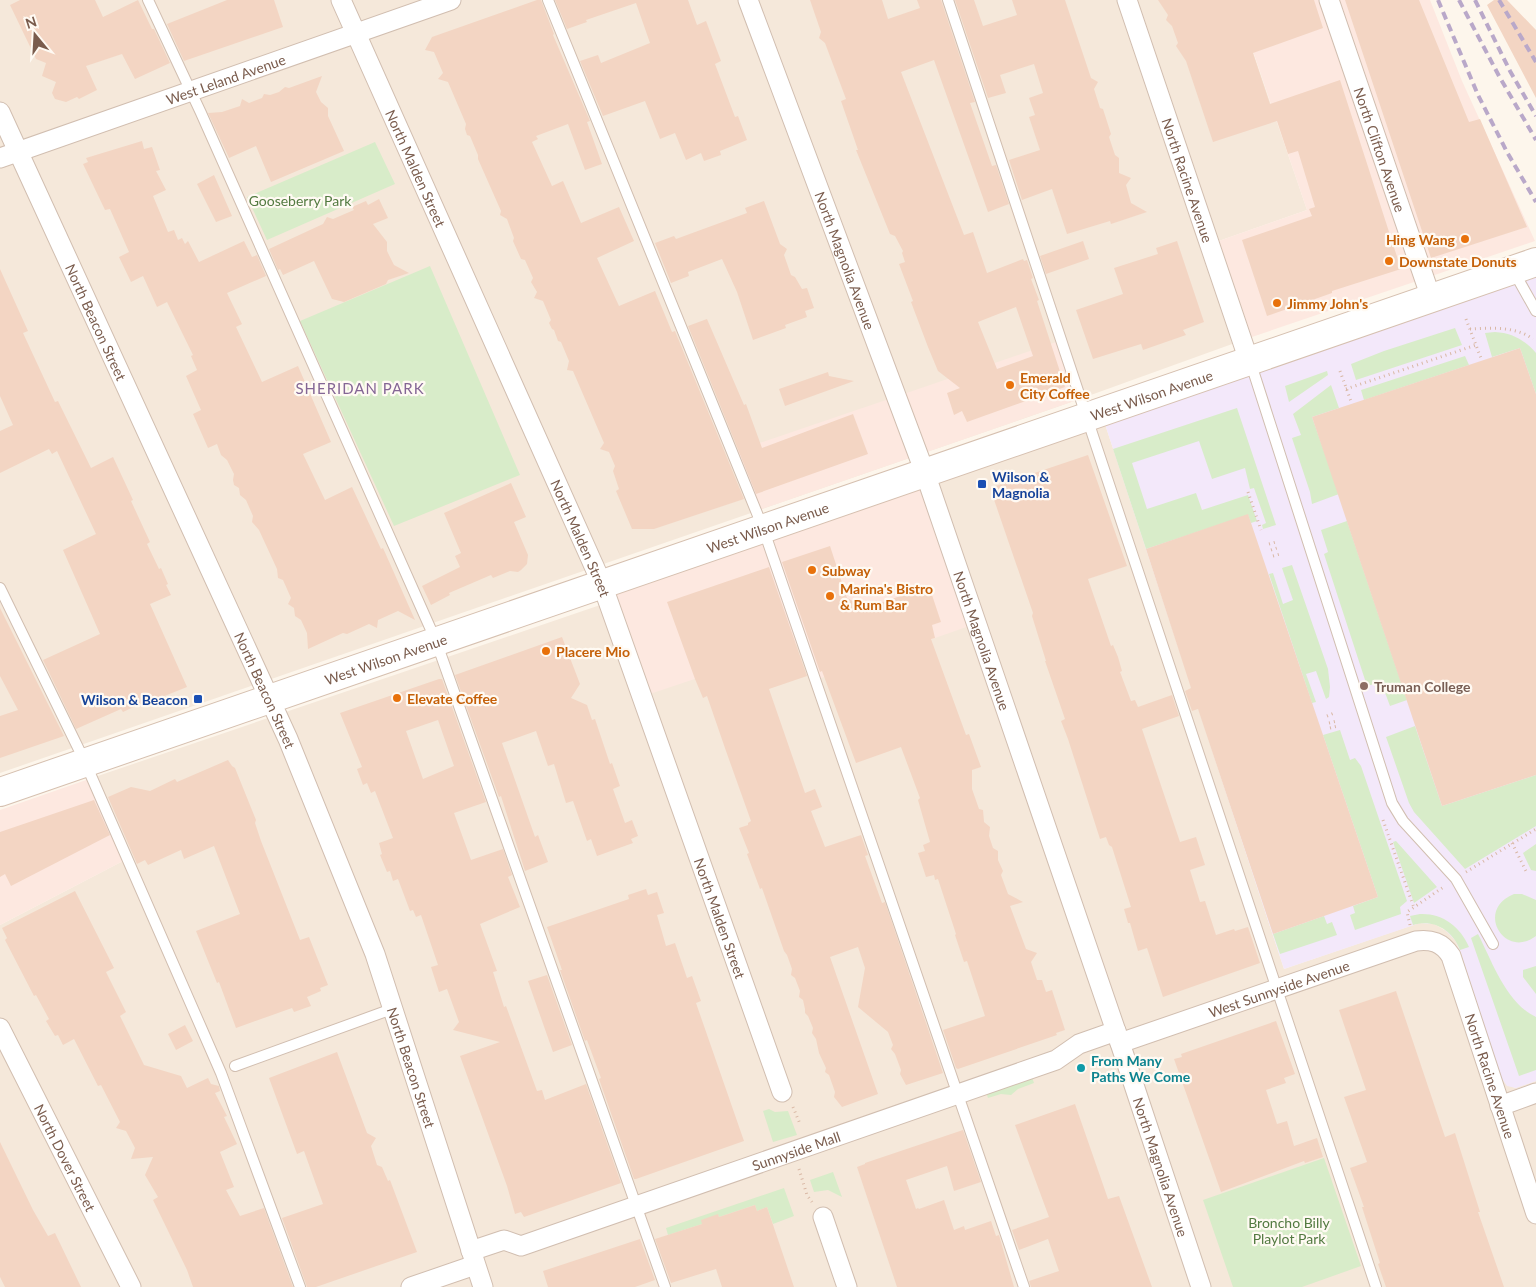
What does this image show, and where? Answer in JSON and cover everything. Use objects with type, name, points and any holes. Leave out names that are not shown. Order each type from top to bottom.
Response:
[{"type":"street","name":"North Malden Street","points":[[341,0],[602,584],[782,1092]]},
{"type":"street","name":"West Leland Avenue","points":[[0,158],[451,0]]},
{"type":"street","name":"North Magnolia Avenue","points":[[748,0],[925,473],[1118,1037],[1201,1287]]},
{"type":"street","name":"North Racine Avenue","points":[[1127,0],[1249,360]]},
{"type":"street","name":"North Clifton Avenue","points":[[1329,0],[1431,298]]},
{"type":"street","name":"North Beacon Street","points":[[0,112],[288,739],[374,954],[483,1287]]},
{"type":"street","name":"West Wilson Avenue","points":[[0,792],[1524,266]]},
{"type":"street","name":"West Sunnyside Avenue","points":[[1118,1037],[1277,990],[1416,942],[1426,940],[1437,942]]},
{"type":"street","name":"North Racine Avenue","points":[[1437,942],[1451,956],[1536,1214]]},
{"type":"street","name":"North Dover Street","points":[[0,1028],[131,1287]]},
{"type":"street","name":"Sunnyside Mall","points":[[473,1258],[504,1240],[520,1246],[1056,1060],[1079,1044],[1118,1037]]},
{"type":"street","points":[[1500,1106],[1536,1093]]},
{"type":"street","points":[[823,1217],[847,1287]]},
{"type":"street","points":[[412,1287],[473,1258]]},
{"type":"lane","points":[[148,0],[191,91],[436,641],[665,1287]]},
{"type":"lane","points":[[548,0],[763,528],[1024,1287]]},
{"type":"lane","points":[[948,0],[1376,1287]]},
{"type":"lane","points":[[1524,266],[1536,311]]},
{"type":"lane","points":[[1249,360],[1392,803],[1403,821],[1456,879],[1493,944]]},
{"type":"lane","points":[[0,588],[85,762],[221,1073],[300,1287]]},
{"type":"lane","points":[[235,1066],[392,1009]]},
{"type":"path","points":[[1466,318],[1482,361]]},
{"type":"path","points":[[1470,329],[1490,328],[1519,331],[1533,339]]},
{"type":"path","points":[[1346,389],[1476,346]]},
{"type":"path","points":[[1340,371],[1352,404]]},
{"type":"path","points":[[1248,492],[1261,530]]},
{"type":"path","points":[[1268,544],[1276,542]]},
{"type":"path","points":[[1271,550],[1278,548]]},
{"type":"path","points":[[1273,556],[1280,554]]},
{"type":"path","points":[[1327,716],[1334,713]]},
{"type":"path","points":[[1329,723],[1337,720]]},
{"type":"path","points":[[1330,728],[1338,726]]},
{"type":"path","points":[[1382,817],[1414,908]]},
{"type":"path","points":[[1465,873],[1536,828]]},
{"type":"path","points":[[1512,843],[1526,871]]},
{"type":"path","points":[[1410,926],[1407,912],[1443,888]]},
{"type":"path","points":[[793,1152],[807,1194],[823,1217]]},
{"type":"shaded area","points":[[0,0],[1238,0],[1242,20],[1307,210],[1213,243],[1246,339],[1077,400],[0,773]]},
{"type":"shaded area","points":[[1238,0],[1430,0],[1462,81],[1535,241],[1246,339],[1213,243],[1307,210],[1242,19]]},
{"type":"shaded area","name":"Truman College","points":[[1536,262],[1536,1081],[1516,1088],[1507,1086],[1501,1077],[1461,953],[1455,940],[1442,927],[1434,924],[1420,923],[1284,969],[1101,412]]},
{"type":"shaded area","points":[[1059,341],[1077,400],[759,510],[736,451]]},
{"type":"shaded area","points":[[1101,412],[1284,969],[1413,925],[1420,923],[1434,924],[1448,932],[1458,944],[1504,1082],[1515,1088],[1536,1081],[1536,1287],[0,1287],[0,925],[123,861],[89,779],[609,602],[925,473]]},
{"type":"shaded area","points":[[925,473],[972,625],[816,680],[805,642],[644,696],[602,584]]},
{"type":"shaded area","points":[[89,779],[123,861],[0,925],[0,810]]},
{"type":"green space","name":"Gooseberry Park","points":[[375,142],[395,184],[267,240],[247,197]]},
{"type":"green space","points":[[430,266],[520,475],[394,526],[300,321]]},
{"type":"green space","points":[[1455,328],[1462,345],[1356,380],[1351,364]]},
{"type":"green space","points":[[1495,332],[1518,338],[1536,353],[1536,394],[1520,348],[1492,357],[1485,333]]},
{"type":"green space","points":[[1465,356],[1469,365],[1364,400],[1361,390]]},
{"type":"green space","points":[[1327,371],[1328,375],[1289,402],[1285,386]]},
{"type":"green space","points":[[1331,385],[1339,408],[1312,417],[1339,494],[1312,504],[1310,492],[1292,438],[1301,435],[1293,414]]},
{"type":"green space","points":[[1237,408],[1276,525],[1263,529],[1262,525],[1266,523],[1254,488],[1250,489],[1245,468],[1212,479],[1199,441],[1132,463],[1147,509],[1196,493],[1202,510],[1248,495],[1257,521],[1251,523],[1248,515],[1146,549],[1113,449]]},
{"type":"green space","points":[[1347,521],[1407,700],[1390,706],[1381,682],[1367,686],[1324,554],[1328,552],[1321,530]]},
{"type":"green space","points":[[1292,565],[1328,669],[1330,687],[1329,697],[1326,699],[1316,671],[1306,674],[1316,702],[1312,703],[1269,574],[1273,573],[1283,604],[1293,600],[1282,568]]},
{"type":"green space","points":[[1415,726],[1442,806],[1536,775],[1536,826],[1465,869],[1414,812],[1409,803],[1386,737]]},
{"type":"green space","points":[[1340,730],[1350,760],[1355,758],[1361,766],[1407,901],[1400,907],[1401,914],[1355,930],[1350,915],[1355,913],[1353,906],[1378,897],[1323,735]]},
{"type":"green space","points":[[1396,841],[1437,887],[1414,903],[1393,842]]},
{"type":"green space","points":[[1536,844],[1536,871],[1531,870],[1523,853]]},
{"type":"green space","points":[[1514,894],[1522,894],[1536,900],[1536,936],[1525,942],[1514,942],[1505,937],[1498,930],[1495,921],[1496,911],[1502,901]]},
{"type":"green space","points":[[1420,914],[1436,916],[1449,922],[1461,933],[1469,947],[1460,950],[1457,943],[1447,932],[1435,925],[1413,925],[1410,916]]},
{"type":"green space","points":[[1324,916],[1327,924],[1332,922],[1337,935],[1280,954],[1273,934]]},
{"type":"green space","points":[[1478,934],[1508,992],[1525,1011],[1536,1017],[1536,1070],[1519,1076],[1471,938]]},
{"type":"green space","points":[[1536,966],[1536,994],[1523,977],[1523,970]]},
{"type":"green space","points":[[1032,1077],[1034,1083],[1018,1089],[1011,1095],[1001,1094],[988,1098],[986,1092]]},
{"type":"green space","points":[[769,1109],[775,1112],[788,1111],[797,1135],[773,1142],[763,1111]]},
{"type":"green space","name":"Broncho Billy Playlot Park","points":[[1324,1158],[1361,1266],[1302,1287],[1233,1287],[1203,1200]]},
{"type":"green space","points":[[833,1172],[842,1197],[828,1190],[814,1192],[810,1180]]},
{"type":"green space","points":[[784,1188],[794,1216],[773,1224],[767,1207],[757,1211],[755,1205],[719,1217],[718,1215],[702,1224],[668,1235],[666,1228]]},
{"type":"building","points":[[20,0],[95,0],[103,17],[138,0],[170,63],[135,79],[122,54],[86,66],[97,90],[79,99],[77,97],[66,102],[55,99],[52,93],[56,82],[42,76],[46,63],[36,59],[10,5]]},
{"type":"building","points":[[227,0],[274,0],[283,27],[184,61],[167,24]]},
{"type":"building","points":[[541,0],[553,35],[590,121],[587,122],[602,164],[585,170],[568,124],[536,136],[538,139],[532,142],[552,186],[563,181],[581,223],[619,207],[634,241],[597,258],[619,306],[655,291],[672,332],[675,331],[744,499],[654,529],[632,529],[616,491],[619,489],[613,471],[615,466],[609,452],[600,449],[604,443],[573,371],[567,370],[569,361],[561,342],[558,341],[549,323],[551,320],[543,301],[534,298],[537,292],[531,282],[533,278],[525,260],[521,259],[513,241],[514,238],[507,219],[500,215],[501,211],[470,136],[467,135],[466,124],[448,82],[438,79],[443,73],[434,52],[425,50],[432,37]]},
{"type":"building","points":[[555,0],[688,0],[697,25],[706,21],[721,61],[715,64],[735,117],[738,116],[747,140],[720,151],[721,155],[704,161],[701,153],[686,160],[675,133],[660,139],[645,101],[603,116],[580,61],[598,55],[601,63],[650,43],[636,3],[586,20],[587,22],[567,29]]},
{"type":"building","points":[[810,0],[882,0],[888,19],[920,8],[917,0],[941,0],[975,102],[970,103],[992,166],[996,165],[1009,204],[988,212],[934,60],[901,72],[964,235],[973,232],[987,273],[1023,259],[1024,261],[1027,260],[1033,278],[1031,279],[1039,300],[1037,301],[1065,387],[967,422],[962,411],[954,415],[947,393],[960,388],[938,371],[928,347],[899,264],[905,262],[903,251],[895,236],[890,234],[856,150],[858,150],[841,101],[846,99],[825,43],[819,38],[821,32]],"holes":[[[1016,307],[1033,356],[997,369],[978,322]]]},
{"type":"building","points":[[955,0],[974,0],[983,26],[1017,15],[1012,0],[1065,0],[1091,78],[1098,82],[1094,89],[1111,134],[1109,137],[1115,155],[1119,158],[1119,173],[1131,178],[1126,185],[1131,203],[1147,212],[1111,224],[1110,221],[1067,234],[1052,189],[1022,200],[1009,160],[1040,150],[1029,117],[1035,115],[1029,98],[1043,93],[1034,64],[1000,75],[1006,93],[988,98]]},
{"type":"building","points":[[1158,0],[1314,0],[1323,28],[1253,53],[1270,104],[1340,80],[1401,269],[1332,291],[1332,293],[1267,316],[1242,240],[1312,216],[1309,209],[1315,207],[1298,151],[1288,154],[1277,121],[1213,142],[1186,61],[1176,46],[1178,43],[1172,26],[1166,20],[1168,15]]},
{"type":"building","points":[[1345,0],[1419,0],[1469,122],[1480,119],[1527,227],[1431,258]]},
{"type":"building","points":[[1494,0],[1507,0],[1536,30],[1536,98],[1487,5]]},
{"type":"building","points":[[322,76],[316,92],[321,102],[328,108],[328,116],[344,151],[271,182],[256,146],[229,158],[208,113],[222,112],[240,106],[242,99],[249,103],[262,98],[264,94],[270,95],[279,92],[285,87],[289,88]]},
{"type":"building","points":[[142,141],[144,149],[152,147],[160,170],[156,171],[166,190],[153,196],[168,232],[174,230],[178,240],[182,238],[185,244],[188,241],[199,262],[244,241],[252,257],[257,255],[266,276],[227,293],[242,324],[236,327],[262,382],[298,366],[331,442],[303,454],[325,500],[352,487],[381,549],[383,548],[415,620],[398,611],[378,620],[377,628],[369,624],[347,634],[343,633],[308,649],[307,633],[301,620],[295,616],[294,608],[288,604],[291,598],[283,580],[278,578],[277,569],[259,530],[252,522],[253,516],[246,500],[240,495],[239,488],[234,485],[234,474],[227,460],[221,455],[217,444],[208,448],[193,414],[201,410],[186,376],[197,370],[191,356],[193,355],[167,302],[157,307],[143,276],[131,282],[119,257],[129,252],[110,209],[105,210],[83,164],[88,162],[86,158]]},
{"type":"building","points":[[214,175],[232,216],[216,222],[197,184]]},
{"type":"building","points":[[379,199],[388,218],[373,224],[387,242],[387,251],[394,265],[409,273],[388,280],[386,284],[344,302],[332,299],[314,261],[283,275],[280,269],[278,270],[269,249],[323,224],[327,217],[333,219],[354,210],[352,207],[366,201],[368,205]]},
{"type":"building","points":[[764,201],[780,244],[787,249],[784,255],[791,275],[795,277],[802,289],[807,288],[814,308],[805,311],[807,317],[785,325],[786,328],[753,340],[737,292],[722,259],[688,272],[689,276],[671,283],[655,243],[674,236],[676,239],[747,213],[745,208]]},
{"type":"building","points":[[1083,241],[1089,259],[1046,274],[1040,256]]},
{"type":"building","points":[[1177,241],[1204,322],[1183,330],[1186,335],[1143,350],[1141,344],[1093,359],[1076,310],[1123,294],[1114,268],[1158,254],[1156,248]]},
{"type":"building","points":[[0,269],[28,331],[23,333],[55,402],[58,401],[91,468],[113,457],[133,500],[131,501],[150,542],[147,544],[159,569],[161,568],[171,595],[150,604],[187,687],[157,699],[155,697],[123,712],[121,709],[76,729],[43,660],[100,634],[63,550],[96,534],[57,451],[52,454],[49,449],[0,473],[0,431],[13,425],[0,396]]},
{"type":"building","points":[[707,319],[744,405],[746,404],[762,448],[853,414],[868,454],[756,494],[688,326]]},
{"type":"building","name":"Truman College","points":[[1520,348],[1536,394],[1536,775],[1442,806],[1312,417]]},
{"type":"building","points":[[828,372],[829,376],[854,381],[785,406],[779,389]]},
{"type":"building","points":[[1088,455],[1127,566],[1088,579],[1111,646],[1113,645],[1118,657],[1122,671],[1120,672],[1131,701],[1135,700],[1138,707],[1172,695],[1179,716],[1142,729],[1180,842],[1196,837],[1205,865],[1190,870],[1200,902],[1205,901],[1216,935],[1248,927],[1260,963],[1163,997],[1147,948],[1138,951],[1130,923],[1128,923],[1124,909],[1131,907],[1112,847],[1109,845],[1106,837],[1100,839],[1061,721],[1065,719],[1045,661],[1032,616],[1033,613],[990,488]]},
{"type":"building","points":[[511,483],[526,517],[514,522],[528,555],[527,564],[518,572],[510,571],[493,578],[491,575],[449,593],[450,595],[431,605],[422,586],[460,567],[455,556],[461,553],[444,513]]},
{"type":"building","points":[[1248,514],[1378,897],[1273,934],[1198,709],[1192,711],[1185,691],[1191,688],[1146,549]]},
{"type":"building","points":[[830,546],[847,598],[866,608],[929,586],[941,622],[932,625],[935,638],[931,639],[966,735],[969,734],[981,767],[972,770],[972,789],[979,809],[983,810],[984,822],[990,827],[989,836],[993,848],[998,851],[998,860],[1003,871],[1001,875],[1008,894],[1023,902],[1010,906],[1026,949],[1037,953],[1031,962],[1037,980],[1042,980],[1046,992],[1052,990],[1065,1030],[1056,1033],[1057,1035],[958,1069],[956,1068],[943,1030],[985,1016],[967,961],[964,962],[938,879],[935,880],[934,875],[926,877],[918,853],[925,851],[923,845],[930,842],[918,800],[920,798],[901,747],[856,763],[822,671],[820,672],[782,562]]},
{"type":"building","points":[[769,567],[807,676],[769,689],[805,793],[815,789],[822,807],[811,811],[825,847],[861,835],[868,855],[865,856],[882,903],[885,902],[943,1073],[906,1085],[900,1074],[901,1070],[895,1054],[891,1049],[893,1045],[888,1032],[858,1007],[865,968],[858,947],[830,957],[878,1094],[842,1107],[834,1097],[835,1092],[829,1075],[825,1072],[826,1068],[812,1033],[813,1028],[805,1013],[803,1000],[799,997],[800,991],[795,978],[791,975],[792,969],[787,955],[747,854],[749,853],[739,828],[748,825],[751,821],[707,696],[703,698],[667,602]]},
{"type":"building","points":[[0,608],[64,736],[0,758],[0,716],[18,710],[0,676]]},
{"type":"building","points":[[562,637],[580,684],[571,698],[587,705],[592,720],[595,719],[610,764],[612,763],[620,786],[613,789],[625,823],[632,820],[638,836],[631,839],[633,843],[597,856],[591,839],[587,841],[573,801],[566,803],[554,764],[548,766],[536,731],[502,743],[535,837],[538,835],[548,862],[525,871],[501,796],[499,797],[455,675]]},
{"type":"building","points":[[442,679],[486,802],[454,813],[471,860],[503,849],[512,875],[508,877],[520,907],[480,924],[497,971],[493,972],[504,1007],[506,1006],[537,1091],[542,1090],[545,1100],[586,1084],[621,1183],[524,1217],[521,1212],[515,1214],[507,1186],[460,1056],[500,1042],[453,1030],[459,1022],[447,989],[439,992],[431,967],[438,965],[421,915],[416,917],[413,910],[410,911],[398,879],[393,881],[390,871],[387,872],[380,855],[382,854],[379,843],[393,838],[375,791],[371,793],[367,783],[363,785],[357,769],[362,767],[340,713]],"holes":[[[438,720],[454,766],[423,779],[406,731]]]},
{"type":"building","points":[[228,760],[235,768],[256,820],[255,823],[261,841],[300,940],[309,937],[328,985],[320,988],[321,991],[307,997],[311,1006],[294,1012],[292,1008],[236,1028],[219,982],[217,983],[196,931],[240,914],[214,846],[184,859],[181,850],[148,865],[145,860],[137,864],[108,797],[131,787],[150,791],[175,779],[177,782]]},
{"type":"building","points":[[94,800],[110,835],[11,886],[5,874],[0,877],[0,832]]},
{"type":"building","points":[[646,889],[648,895],[657,892],[664,913],[657,915],[666,946],[675,943],[687,978],[692,976],[701,1001],[696,1003],[744,1141],[634,1179],[599,1079],[601,1078],[587,1040],[585,1041],[547,927],[629,899],[628,895]]},
{"type":"building","points":[[75,891],[114,968],[106,972],[126,1012],[120,1016],[144,1065],[181,1076],[187,1088],[208,1078],[211,1084],[219,1086],[220,1091],[215,1093],[227,1116],[224,1117],[237,1144],[220,1152],[234,1187],[226,1190],[240,1216],[264,1208],[293,1287],[193,1287],[187,1270],[153,1200],[158,1197],[145,1175],[153,1157],[131,1159],[135,1148],[126,1131],[116,1128],[120,1122],[101,1085],[98,1086],[74,1039],[63,1045],[58,1035],[55,1036],[46,1021],[49,1019],[36,995],[34,996],[5,940],[7,938],[2,928]]},
{"type":"building","points":[[547,975],[572,1045],[553,1052],[528,981]]},
{"type":"building","points":[[1396,991],[1445,1137],[1455,1133],[1480,1212],[1478,1212],[1504,1287],[1386,1287],[1362,1207],[1364,1207],[1350,1168],[1367,1162],[1344,1097],[1366,1090],[1339,1010]]},
{"type":"building","points":[[1276,1021],[1295,1074],[1284,1078],[1286,1083],[1266,1090],[1277,1124],[1287,1121],[1294,1146],[1317,1138],[1323,1157],[1305,1163],[1304,1161],[1221,1192],[1174,1059],[1182,1057],[1181,1054]]},
{"type":"building","points":[[185,1025],[193,1041],[176,1050],[168,1034]]},
{"type":"building","points":[[337,1052],[367,1133],[376,1138],[371,1146],[377,1165],[382,1167],[388,1181],[390,1180],[417,1252],[316,1287],[307,1287],[282,1218],[323,1204],[304,1151],[297,1154],[269,1078]]},
{"type":"building","points":[[1075,1104],[1108,1199],[1119,1196],[1152,1287],[1031,1287],[1029,1281],[1059,1271],[1048,1239],[1019,1250],[1012,1230],[1049,1217],[1015,1125]]},
{"type":"building","points":[[963,1130],[981,1182],[954,1191],[947,1166],[906,1180],[916,1209],[944,1200],[954,1230],[964,1226],[965,1230],[991,1221],[996,1236],[999,1235],[1014,1287],[897,1287],[857,1167]]},
{"type":"building","points":[[0,1142],[33,1210],[48,1236],[55,1233],[81,1287],[5,1287],[0,1277]]},
{"type":"building","points":[[755,1205],[757,1211],[767,1207],[794,1287],[722,1287],[716,1269],[671,1283],[655,1239],[702,1224],[701,1220],[718,1214],[719,1217]]},
{"type":"building","points":[[640,1239],[655,1280],[635,1287],[548,1287],[543,1271]]},
{"type":"railway","points":[[1438,0],[1478,95],[1507,152],[1536,202]]},
{"type":"railway","points":[[1459,0],[1499,76],[1536,140]]},
{"type":"railway","points":[[1475,0],[1510,71],[1536,116]]},
{"type":"railway","points":[[1499,0],[1536,62]]},
{"type":"place","name":"Hing Wang","points":[[1465,239]]},
{"type":"place","name":"Downstate Donuts","points":[[1389,261]]},
{"type":"place","name":"Jimmy John's","points":[[1277,303]]},
{"type":"place","name":"Emerald City Coffee","points":[[1010,385]]},
{"type":"place","name":"Wilson & Magnolia","points":[[982,484]]},
{"type":"place","name":"Subway","points":[[812,570]]},
{"type":"place","name":"Marina's Bistro & Rum Bar","points":[[830,596]]},
{"type":"place","name":"Placere Mio","points":[[546,651]]},
{"type":"place","name":"Truman College","points":[[1364,686]]},
{"type":"place","name":"Elevate Coffee","points":[[397,698]]},
{"type":"place","name":"Wilson & Beacon","points":[[198,699]]},
{"type":"place","name":"From Many Paths We Come","points":[[1081,1068]]},
{"type":"district","name":"SHERIDAN PARK","points":[[360,388]]}]
